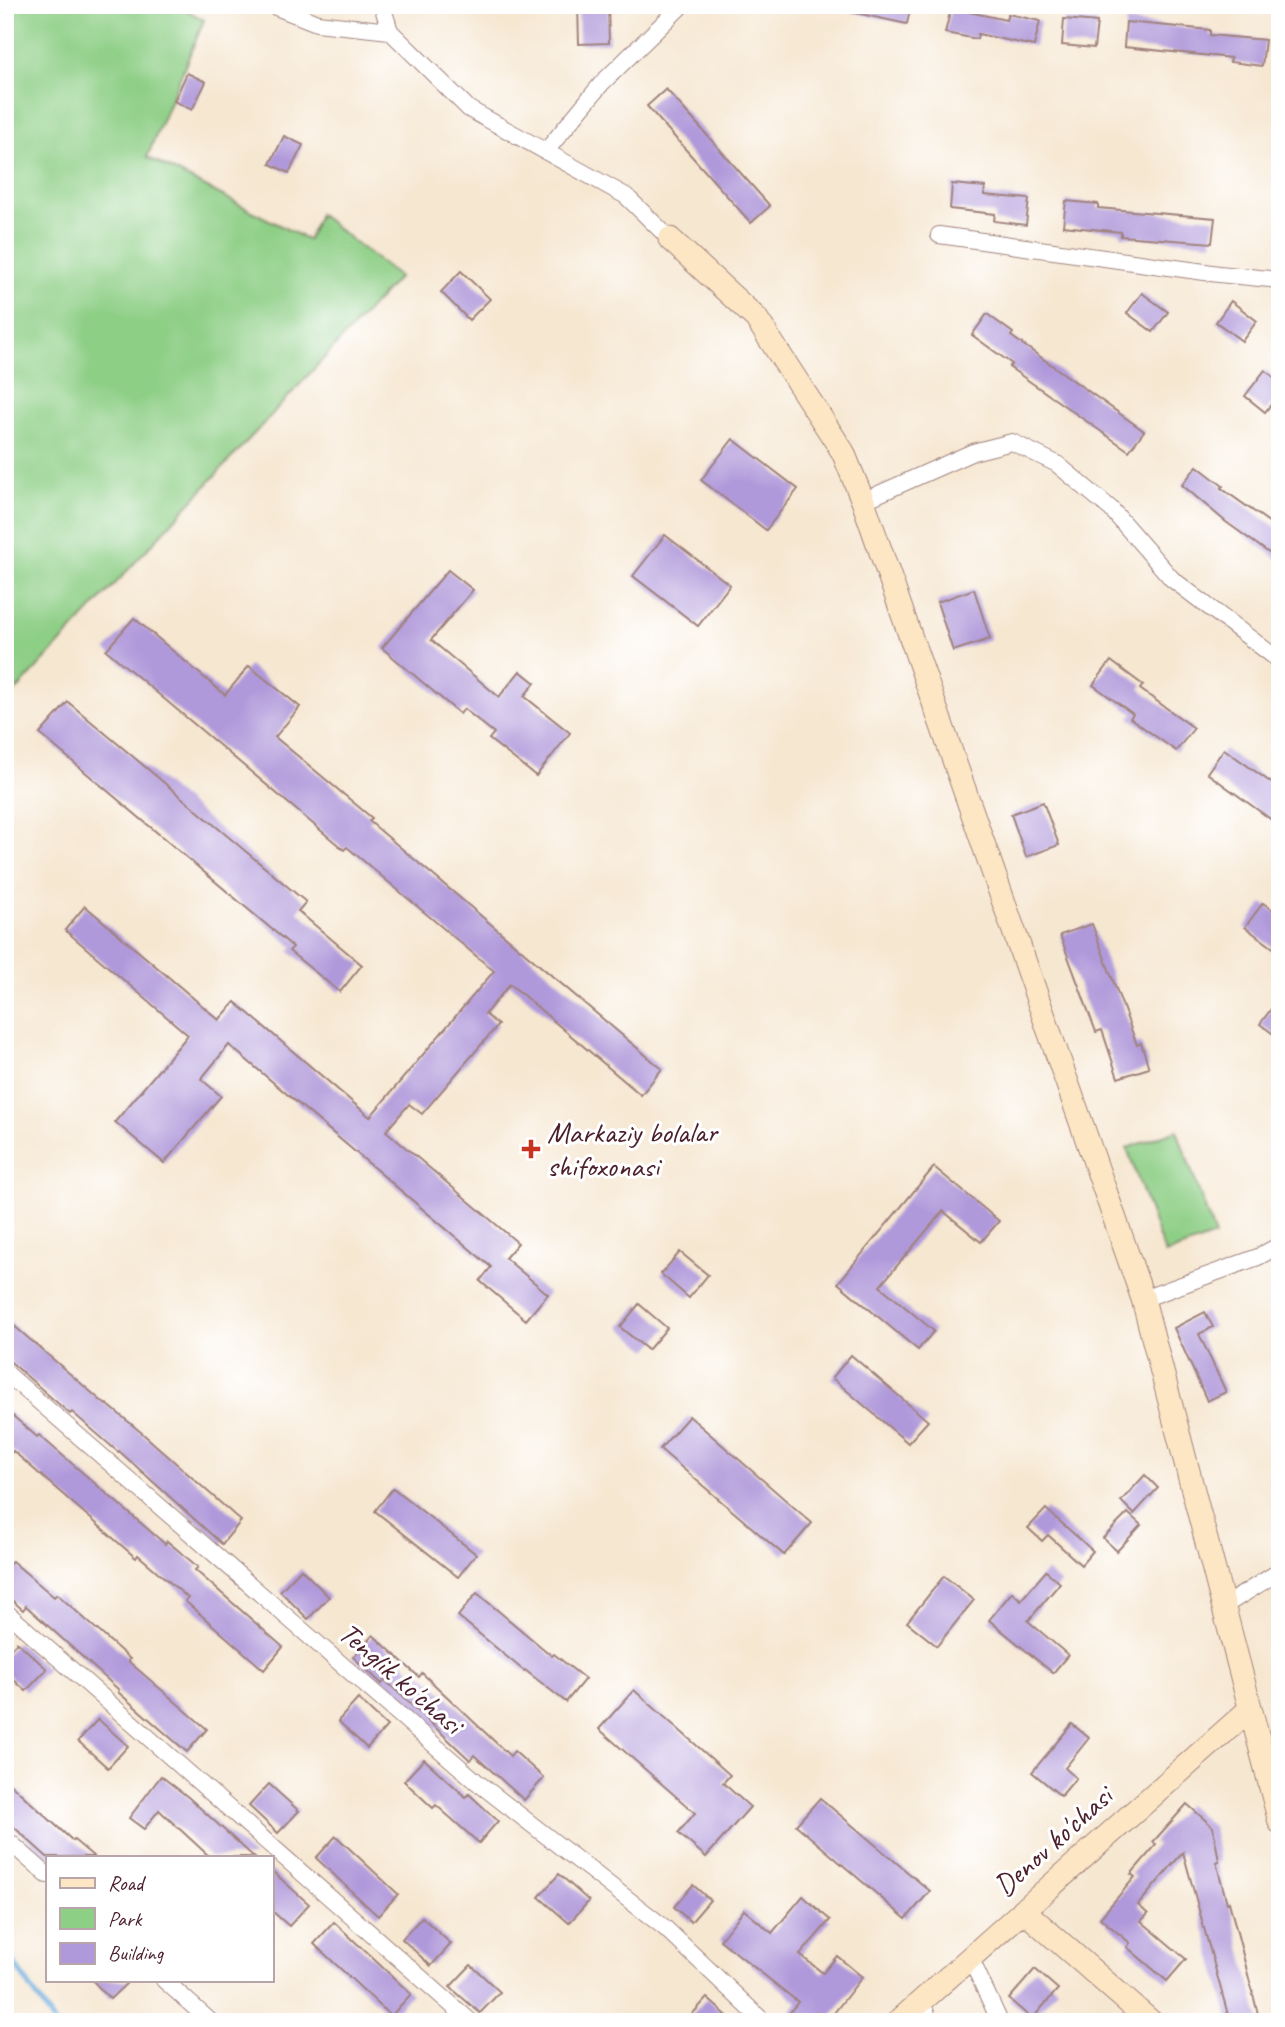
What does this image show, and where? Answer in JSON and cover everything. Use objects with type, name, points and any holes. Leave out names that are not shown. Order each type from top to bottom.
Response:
[{"type":"street","points":[[271,5],[317,23],[390,31]]},
{"type":"street","points":[[382,5],[390,31],[470,109],[626,196],[756,318],[843,452],[863,501],[1143,1299],[1280,1822]]},
{"type":"street","points":[[546,151],[602,83],[682,5]]},
{"type":"street","points":[[939,235],[1280,280]]},
{"type":"street","points":[[863,501],[973,452],[1012,442],[1057,464],[1111,509],[1172,579],[1280,661]]},
{"type":"street","points":[[1143,1299],[1258,1257],[1280,1245]]},
{"type":"street","name":"Tenglik ko'chasi","points":[[5,1372],[477,1782],[664,1928],[764,2022]]},
{"type":"street","points":[[1224,1606],[1280,1572]]},
{"type":"street","points":[[5,1611],[471,2022]]},
{"type":"street","name":"Denov ko'chasi","points":[[898,2022],[926,2011],[970,1957],[1250,1709]]},
{"type":"street","points":[[5,1838],[46,1874]]},
{"type":"street","points":[[1023,1910],[1151,2022]]},
{"type":"street","points":[[970,1957],[1000,2022]]},
{"type":"street","points":[[166,1982],[211,2022]]},
{"type":"green space","points":[[5,5],[177,5],[204,20],[147,157],[308,240],[319,214],[399,277],[5,703]]},
{"type":"green space","points":[[1177,1130],[1215,1236],[1165,1254],[1127,1148]]},
{"type":"building","points":[[578,5],[608,5],[609,43],[579,44]]},
{"type":"building","points":[[851,5],[911,5],[907,24],[851,12]]},
{"type":"building","points":[[951,8],[1006,20],[1008,14],[1040,21],[1034,46],[978,34],[977,39],[945,33]]},
{"type":"building","points":[[1064,19],[1097,22],[1094,48],[1062,45]]},
{"type":"building","points":[[1126,22],[1210,30],[1210,35],[1265,40],[1262,66],[1230,62],[1231,58],[1124,47]]},
{"type":"building","points":[[187,73],[206,82],[192,110],[174,101]]},
{"type":"building","points":[[666,89],[770,206],[751,223],[647,106]]},
{"type":"building","points":[[284,136],[303,145],[289,173],[270,164]]},
{"type":"building","points":[[952,184],[985,187],[984,195],[1029,199],[1026,225],[994,221],[995,214],[950,209]]},
{"type":"building","points":[[1066,201],[1098,204],[1098,208],[1215,218],[1212,243],[1121,236],[1121,232],[1063,226]]},
{"type":"building","points":[[461,271],[490,299],[469,320],[441,292]]},
{"type":"building","points":[[1142,293],[1168,312],[1153,332],[1127,313]]},
{"type":"building","points":[[1231,301],[1257,321],[1242,341],[1216,322]]},
{"type":"building","points":[[987,314],[1013,333],[1011,336],[1144,431],[1129,451],[1009,367],[1012,364],[972,335]]},
{"type":"building","points":[[1265,370],[1280,382],[1280,393],[1265,412],[1245,396]]},
{"type":"building","points":[[733,439],[798,489],[766,530],[701,480]]},
{"type":"building","points":[[1197,466],[1223,486],[1221,488],[1280,530],[1280,561],[1226,522],[1182,485]]},
{"type":"building","points":[[665,535],[730,585],[698,626],[633,576]]},
{"type":"building","points":[[448,570],[473,590],[431,640],[499,697],[520,671],[535,683],[524,696],[570,733],[536,776],[489,739],[494,733],[464,709],[460,714],[382,648]]},
{"type":"building","points":[[974,589],[990,639],[953,651],[937,602]]},
{"type":"building","points":[[134,618],[225,695],[249,666],[300,707],[275,737],[372,818],[369,821],[662,1069],[641,1095],[510,984],[485,1014],[498,1025],[422,1114],[409,1104],[386,1131],[518,1243],[505,1258],[548,1294],[526,1320],[480,1281],[491,1267],[229,1045],[201,1079],[221,1096],[164,1163],[115,1122],[188,1035],[65,930],[85,906],[219,1020],[235,1002],[370,1117],[494,971],[347,847],[344,850],[106,650]]},
{"type":"building","points":[[1111,661],[1143,685],[1140,689],[1194,728],[1176,751],[1130,718],[1133,714],[1093,685]]},
{"type":"building","points":[[68,702],[306,902],[298,911],[362,965],[340,992],[289,951],[293,947],[40,734]]},
{"type":"building","points":[[1224,749],[1280,789],[1280,826],[1207,773]]},
{"type":"building","points":[[1043,802],[1059,845],[1026,857],[1011,814]]},
{"type":"building","points":[[1263,903],[1280,915],[1280,953],[1245,927]]},
{"type":"building","points":[[1092,924],[1137,1045],[1141,1043],[1149,1068],[1118,1078],[1102,1030],[1096,1032],[1060,935]]},
{"type":"building","points":[[1280,997],[1280,1039],[1260,1024]]},
{"type":"building","points":[[934,1167],[999,1221],[981,1242],[943,1211],[880,1286],[934,1331],[918,1350],[838,1283]]},
{"type":"building","points":[[680,1252],[708,1275],[689,1298],[661,1274]]},
{"type":"building","points":[[639,1304],[667,1328],[648,1350],[620,1327]]},
{"type":"building","points":[[1205,1312],[1213,1327],[1199,1334],[1226,1392],[1207,1401],[1174,1328]]},
{"type":"building","points":[[5,1318],[142,1433],[241,1521],[222,1544],[119,1451],[72,1412],[70,1414],[5,1357]]},
{"type":"building","points":[[851,1355],[928,1421],[908,1443],[832,1378]]},
{"type":"building","points":[[5,1409],[165,1544],[167,1541],[198,1567],[195,1570],[283,1647],[264,1670],[185,1601],[188,1598],[138,1555],[136,1558],[13,1451],[5,1460]]},
{"type":"building","points":[[689,1416],[812,1523],[784,1555],[660,1449]]},
{"type":"building","points":[[1145,1475],[1158,1488],[1134,1514],[1121,1501]]},
{"type":"building","points":[[393,1488],[476,1554],[458,1577],[375,1511]]},
{"type":"building","points":[[1046,1509],[1093,1551],[1081,1565],[1048,1535],[1042,1541],[1028,1528]]},
{"type":"building","points":[[1128,1513],[1141,1525],[1117,1551],[1103,1538]]},
{"type":"building","points":[[12,1561],[54,1597],[57,1594],[130,1659],[128,1661],[207,1729],[187,1752],[26,1606],[23,1610],[5,1594],[5,1569]]},
{"type":"building","points":[[301,1569],[329,1597],[308,1619],[280,1591]]},
{"type":"building","points":[[1046,1571],[1060,1583],[1028,1621],[1068,1655],[1053,1673],[989,1620],[1012,1592],[1021,1600]]},
{"type":"building","points":[[944,1576],[974,1600],[937,1646],[907,1622]]},
{"type":"building","points":[[477,1593],[552,1656],[554,1654],[585,1679],[566,1702],[458,1616]]},
{"type":"building","points":[[373,1635],[419,1677],[422,1673],[510,1756],[514,1751],[544,1778],[524,1800],[474,1755],[470,1760],[385,1680],[382,1684],[353,1657]]},
{"type":"building","points":[[17,1642],[47,1669],[26,1691],[5,1672],[5,1655]]},
{"type":"building","points":[[634,1690],[730,1775],[723,1783],[750,1807],[706,1857],[678,1833],[695,1813],[599,1729]]},
{"type":"building","points":[[358,1699],[387,1726],[367,1748],[338,1721]]},
{"type":"building","points":[[98,1719],[128,1746],[108,1768],[78,1741]]},
{"type":"building","points":[[1072,1724],[1089,1738],[1065,1768],[1076,1778],[1061,1796],[1032,1772]]},
{"type":"building","points":[[424,1759],[466,1797],[469,1794],[498,1821],[479,1843],[436,1805],[433,1808],[404,1781]]},
{"type":"building","points":[[161,1776],[253,1856],[209,1856],[159,1810],[144,1829],[129,1818]]},
{"type":"building","points":[[5,1779],[93,1856],[46,1856],[5,1819]]},
{"type":"building","points":[[269,1784],[299,1811],[278,1833],[249,1806]]},
{"type":"building","points":[[820,1798],[930,1891],[906,1919],[796,1825]]},
{"type":"building","points":[[1187,1804],[1213,1827],[1219,1861],[1216,1862],[1260,2022],[1230,2022],[1183,1852],[1138,1905],[1148,1914],[1141,1921],[1186,1959],[1167,1981],[1127,1947],[1130,1943],[1100,1918],[1135,1877],[1131,1874],[1156,1845],[1153,1842]]},
{"type":"building","points":[[336,1836],[398,1894],[378,1916],[316,1858]]},
{"type":"building","points":[[273,1872],[309,1904],[289,1926],[273,1912]]},
{"type":"building","points":[[559,1874],[589,1901],[569,1923],[539,1897]]},
{"type":"building","points":[[693,1885],[710,1900],[691,1922],[674,1907]]},
{"type":"building","points":[[803,1896],[830,1920],[800,1955],[823,1973],[837,1956],[862,1977],[827,2022],[795,2022],[787,2016],[798,2002],[720,1940],[744,1910],[772,1933]]},
{"type":"building","points":[[422,1917],[451,1944],[431,1966],[402,1939]]},
{"type":"building","points":[[334,1922],[411,1994],[391,2016],[314,1944]]},
{"type":"building","points":[[471,1965],[500,1992],[480,2013],[450,1987]]},
{"type":"building","points":[[1035,1969],[1058,1989],[1032,2019],[1009,1999]]},
{"type":"building","points":[[94,1982],[128,1982],[110,1999]]},
{"type":"building","points":[[707,1998],[734,2022],[685,2022]]},
{"type":"waterway","points":[[5,1950],[54,2022]]},
{"type":"place","name":"Markaziy bolalar shifoxonasi","points":[[531,1149]]}]
